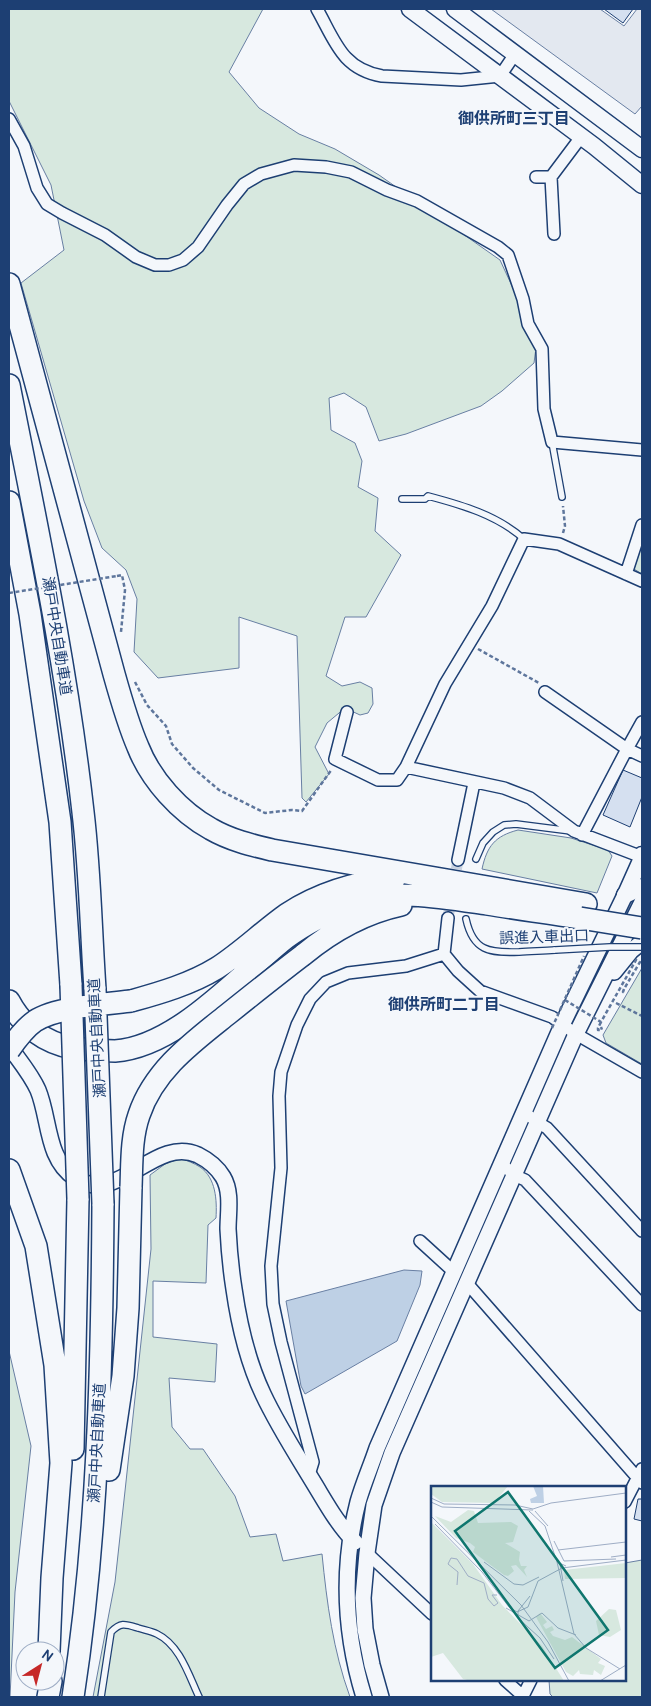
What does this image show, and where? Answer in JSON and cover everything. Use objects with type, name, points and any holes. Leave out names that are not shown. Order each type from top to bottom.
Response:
[{"type":"highway","points":[[9,284],[123,703],[138,749],[148,767],[174,801],[210,829],[228,838],[272,850],[423,876],[583,911],[642,928]]},
{"type":"highway","name":"瀬戸中央自動車道","points":[[9,385],[55,617],[73,738],[83,813],[95,989],[103,1204],[102,1330],[98,1448],[90,1552],[79,1659],[73,1697]]},
{"type":"highway","name":"瀬戸中央自動車道","points":[[9,502],[30,614],[58,813],[71,985],[78,1199],[73,1446],[66,1550],[56,1641]]},
{"type":"highway","points":[[9,1050],[16,1039],[36,1021],[57,1012],[131,1000],[158,993],[193,980],[216,968],[286,915],[309,901],[334,890],[374,880],[423,876]]},
{"type":"highway","points":[[9,1001],[13,1009],[26,1024],[40,1036],[59,1045],[116,1051],[135,1047],[185,1023],[286,938],[306,925],[353,902],[395,895],[438,897],[583,911],[642,914]]},
{"type":"highway","points":[[90,1552],[103,1511],[123,1376],[128,1299],[130,1187],[133,1142],[139,1115],[160,1075],[178,1055],[198,1038],[341,927],[391,907],[438,897]]},
{"type":"highway","points":[[9,1170],[36,1246],[55,1365],[61,1463],[52,1578],[49,1641]]},
{"type":"main road","points":[[410,9],[581,136],[642,185]]},
{"type":"main road","points":[[455,9],[642,149]]},
{"type":"main road","points":[[625,895],[642,888]]},
{"type":"street","points":[[318,9],[345,58],[356,68],[369,74],[461,80],[500,76],[516,54]]},
{"type":"street","points":[[9,119],[24,146],[37,188],[47,204],[105,235],[136,257],[155,265],[170,265],[183,260],[198,247],[244,184],[261,174],[294,165],[326,167],[351,172],[387,190],[417,201],[508,255],[523,299],[528,324],[542,349],[544,410],[552,442],[642,450]]},
{"type":"street","points":[[554,234],[550,177],[581,136]]},
{"type":"street","points":[[536,177],[550,177]]},
{"type":"street","points":[[626,574],[642,525]]},
{"type":"street","points":[[347,712],[335,759],[378,780],[397,780],[406,767],[445,684],[492,606],[524,539],[559,544],[642,581]]},
{"type":"street","points":[[546,692],[627,749],[642,756]]},
{"type":"street","points":[[578,833],[642,722]]},
{"type":"street","points":[[364,1697],[348,1628],[346,1598],[351,1538],[359,1500],[377,1448],[502,1164],[557,1027],[625,895],[642,857],[578,833],[530,798],[504,788],[406,767]]},
{"type":"street","points":[[458,860],[474,783]]},
{"type":"street","points":[[381,1697],[372,1666],[365,1629],[363,1598],[366,1553],[374,1505],[392,1453],[576,1034],[642,902]]},
{"type":"street","points":[[448,918],[444,954],[458,971],[480,991],[552,1017],[557,1027],[576,1034],[642,1072]]},
{"type":"street","points":[[596,995],[631,951],[642,942]]},
{"type":"street","points":[[309,1475],[313,1462],[281,1342],[273,1304],[271,1266],[281,1168],[279,1096],[281,1072],[296,1025],[310,998],[326,982],[348,973],[406,966],[444,954]]},
{"type":"street","points":[[9,1046],[37,1088],[46,1116],[52,1145],[59,1162],[76,1179],[98,1185],[110,1183],[165,1154],[180,1152],[193,1153],[205,1158],[224,1178],[228,1192],[228,1230],[234,1289],[246,1347],[263,1394],[293,1451],[351,1538],[431,1613]]},
{"type":"street","points":[[524,1112],[548,1128],[642,1231]]},
{"type":"street","points":[[502,1164],[514,1175],[525,1180],[642,1305]]},
{"type":"street","points":[[420,1241],[454,1272]]},
{"type":"street","points":[[466,1282],[641,1476],[626,1500]]},
{"type":"street","points":[[506,1681],[524,1697],[531,1681]]},
{"type":"lane","points":[[552,442],[562,497]]},
{"type":"lane","points":[[402,499],[425,499],[428,496],[455,504],[496,520],[516,531],[524,539]]},
{"type":"lane","points":[[476,859],[482,843],[492,832],[504,825],[516,824],[578,833]]},
{"type":"lane","name":"誤進入車出口","points":[[466,919],[469,932],[477,944],[487,950],[499,953],[610,946],[642,948]]},
{"type":"lane","points":[[101,1697],[111,1632],[117,1626],[124,1624],[157,1634],[166,1640],[178,1652],[199,1697]]},
{"type":"path","points":[[559,544],[565,526],[562,497]]},
{"type":"path","points":[[9,593],[122,574],[125,590],[120,636]]},
{"type":"path","points":[[469,644],[547,687],[546,692]]},
{"type":"path","points":[[134,682],[147,705],[166,726],[172,744],[193,768],[219,790],[265,813],[292,810],[302,811],[333,768],[335,759]]},
{"type":"path","points":[[557,1027],[565,1000],[587,949]]},
{"type":"path","points":[[600,1028],[601,1022],[636,960],[640,962],[624,991]]},
{"type":"path","points":[[565,1000],[601,1022]]},
{"type":"path","points":[[616,1003],[642,1016]]},
{"type":"shaded area","points":[[9,9],[263,9],[229,72],[259,108],[299,134],[335,149],[379,175],[500,260],[537,340],[534,363],[502,391],[481,406],[406,434],[379,441],[366,407],[344,393],[329,398],[331,430],[355,443],[362,461],[358,487],[378,498],[375,531],[401,555],[366,617],[345,617],[326,676],[342,686],[360,682],[372,688],[373,704],[368,713],[360,715],[345,708],[327,723],[315,747],[329,774],[306,802],[302,798],[297,636],[239,617],[239,668],[158,678],[134,652],[137,599],[126,570],[102,548],[84,501],[21,283],[64,250],[51,185],[9,101]]},
{"type":"shaded area","points":[[491,9],[600,9],[624,26],[637,9],[642,9],[642,106],[635,114]]},
{"type":"shaded area","points":[[642,544],[642,574],[634,569]]},
{"type":"shaded area","points":[[518,830],[571,838],[608,850],[612,856],[597,893],[482,869],[493,843],[503,835]]},
{"type":"shaded area","points":[[642,968],[642,1064],[606,1043],[603,1035]]},
{"type":"shaded area","points":[[181,1158],[198,1166],[205,1172],[214,1190],[216,1218],[208,1225],[206,1283],[153,1281],[153,1337],[217,1344],[215,1382],[169,1378],[172,1427],[190,1449],[203,1449],[235,1496],[250,1537],[276,1534],[283,1561],[322,1554],[332,1627],[339,1662],[350,1697],[93,1697],[115,1582],[125,1491],[151,1249],[150,1175],[165,1164]]},
{"type":"shaded area","points":[[9,1351],[31,1446],[15,1592],[10,1697],[9,1697]]},
{"type":"shaded area","points":[[642,1560],[642,1697],[553,1697],[550,1694],[549,1681],[626,1681],[626,1563]]},
{"type":"water","points":[[404,1270],[422,1271],[420,1285],[397,1341],[305,1394],[301,1386],[286,1301]]},
{"type":"building","points":[[604,9],[633,9],[623,23]]},
{"type":"building","points":[[623,770],[642,778],[642,797],[630,827],[603,815]]},
{"type":"building","points":[[638,1499],[642,1499],[642,1521],[634,1519]]},
{"type":"tunnel","points":[[448,918],[458,860]]},
{"type":"district","name":"御供所町三丁目","points":[[514,118]]},
{"type":"district","name":"御供所町二丁目","points":[[444,1004]]}]
